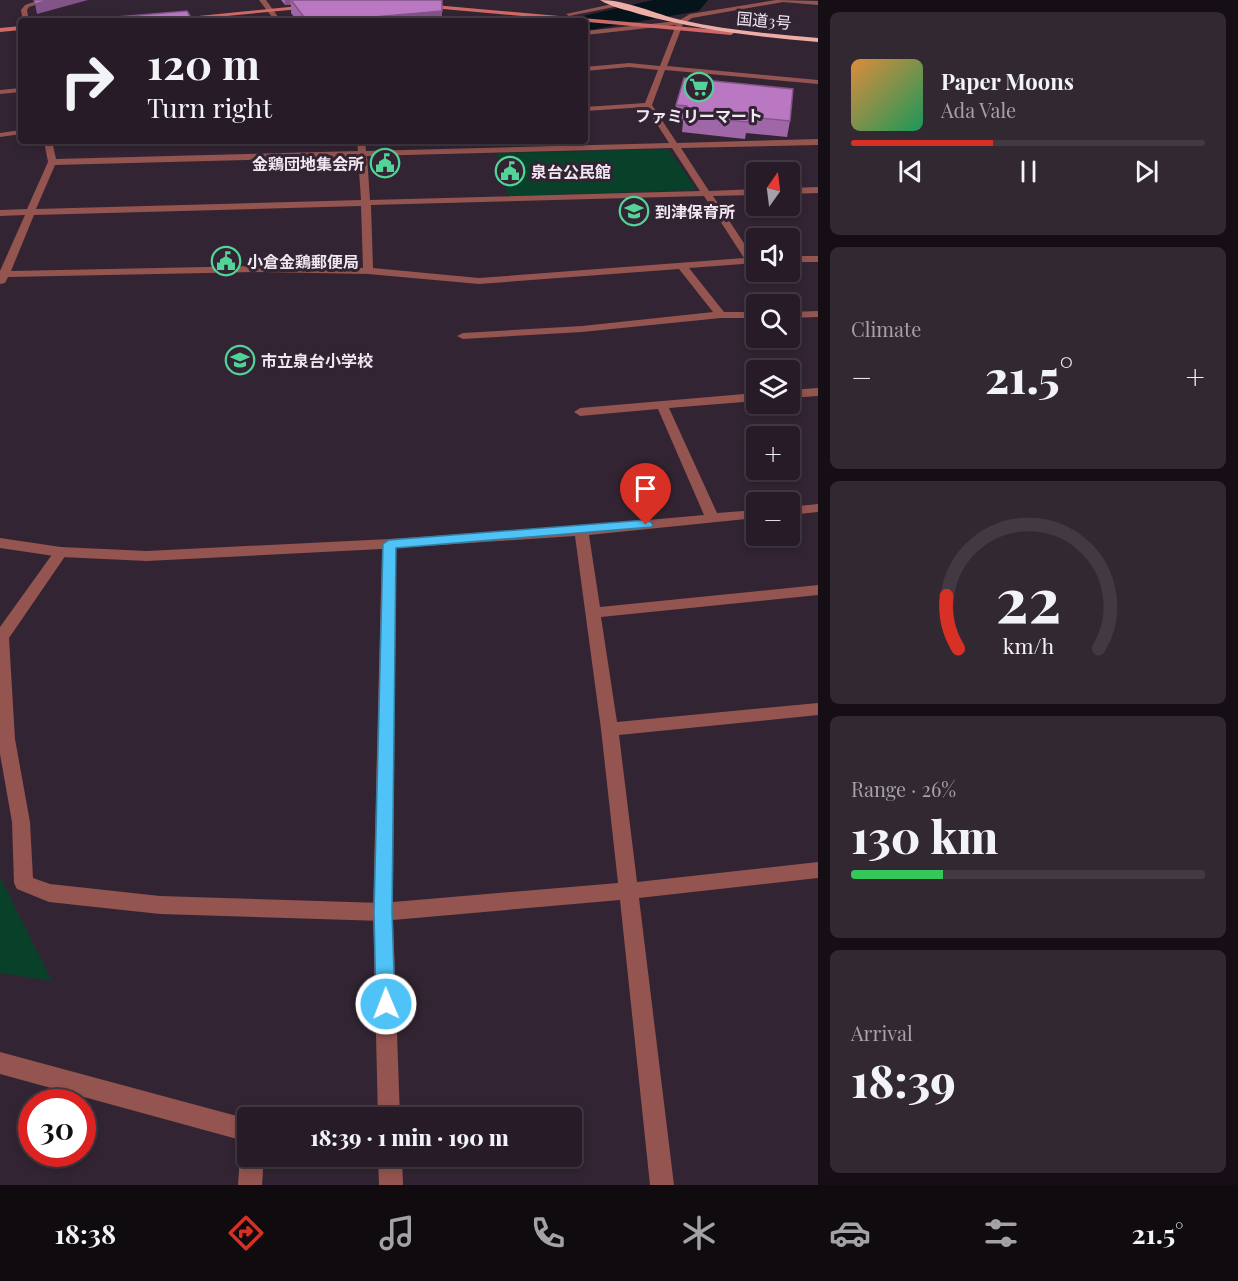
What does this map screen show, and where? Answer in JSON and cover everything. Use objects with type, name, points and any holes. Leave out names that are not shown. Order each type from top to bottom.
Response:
[{"type":"highway","name":"国道3号","points":[[604,0],[663,18],[731,33],[818,38]]},
{"type":"highway","name":"国道3号","points":[[622,4],[637,5],[679,22],[818,38]]},
{"type":"main road","points":[[142,17],[314,4]]},
{"type":"main road","points":[[558,18],[416,4],[679,22]]},
{"type":"main road","points":[[178,18],[269,8]]},
{"type":"main road","points":[[588,21],[646,25],[679,22]]},
{"type":"main road","points":[[0,30],[18,28]]},
{"type":"main road","points":[[0,35],[18,33]]},
{"type":"street","points":[[25,18],[24,10],[27,6],[47,0]]},
{"type":"street","points":[[262,0],[276,18]]},
{"type":"street","points":[[648,105],[679,22],[786,0],[818,3]]},
{"type":"street","points":[[569,14],[622,4]]},
{"type":"street","points":[[588,33],[646,25]]},
{"type":"street","points":[[588,69],[629,65],[818,82]]},
{"type":"street","points":[[0,92],[18,90]]},
{"type":"street","points":[[588,109],[648,105]]},
{"type":"street","points":[[648,105],[673,145],[746,249]]},
{"type":"street","points":[[0,135],[18,132]]},
{"type":"street","points":[[52,162],[818,142]]},
{"type":"street","points":[[49,144],[52,162],[2,277],[261,269],[368,271],[479,280],[746,261]]},
{"type":"street","points":[[361,144],[368,271]]},
{"type":"street","points":[[800,191],[818,190]]},
{"type":"street","points":[[0,213],[746,192]]},
{"type":"street","points":[[800,260],[818,259]]},
{"type":"street","points":[[682,266],[721,315]]},
{"type":"street","points":[[800,315],[818,314]]},
{"type":"street","points":[[463,336],[582,329],[721,315],[746,315]]},
{"type":"street","points":[[800,393],[818,392]]},
{"type":"street","points":[[580,412],[746,398]]},
{"type":"street","points":[[662,405],[712,518]]},
{"type":"street","points":[[800,510],[818,508]]},
{"type":"street","points":[[0,543],[61,552],[147,556],[389,544],[580,531],[746,515]]},
{"type":"street","points":[[580,531],[610,729],[662,1185]]},
{"type":"street","points":[[389,544],[383,912],[389,1107]]},
{"type":"street","points":[[61,552],[1,638],[6,739],[21,822],[24,883],[49,893],[160,904],[383,912],[629,891],[818,870]]},
{"type":"street","points":[[593,612],[818,590]]},
{"type":"street","points":[[610,729],[818,709]]},
{"type":"street","points":[[0,1063],[237,1128]]},
{"type":"street","points":[[250,1185],[251,1167]]},
{"type":"street","points":[[390,1167],[391,1185]]},
{"type":"green space","points":[[668,149],[695,187],[694,190],[508,196],[497,153]]},
{"type":"green space","points":[[0,877],[52,981],[0,973]]},
{"type":"shaded area","points":[[653,0],[708,0],[699,11],[590,30],[588,30],[588,18],[574,18]]},
{"type":"building","points":[[34,0],[49,0],[35,4]]},
{"type":"building","points":[[291,0],[442,0],[442,11],[362,18],[305,18]]},
{"type":"building","points":[[187,11],[191,18],[104,18]]},
{"type":"building","points":[[684,78],[793,89],[790,121],[749,117],[748,122],[684,116],[687,106],[676,105]]},
{"type":"place","name":"ファミリーマート","points":[[699,87]]},
{"type":"place","name":"金鶏団地集会所","points":[[385,163]]},
{"type":"place","name":"泉台公民館","points":[[510,171]]},
{"type":"place","name":"到津保育所","points":[[634,211]]},
{"type":"place","name":"小倉金鶏郵便局","points":[[226,261]]},
{"type":"place","name":"市立泉台小学校","points":[[240,360]]},
{"type":"route","points":[[386,1004],[383,912],[389,544],[646,525]]}]
